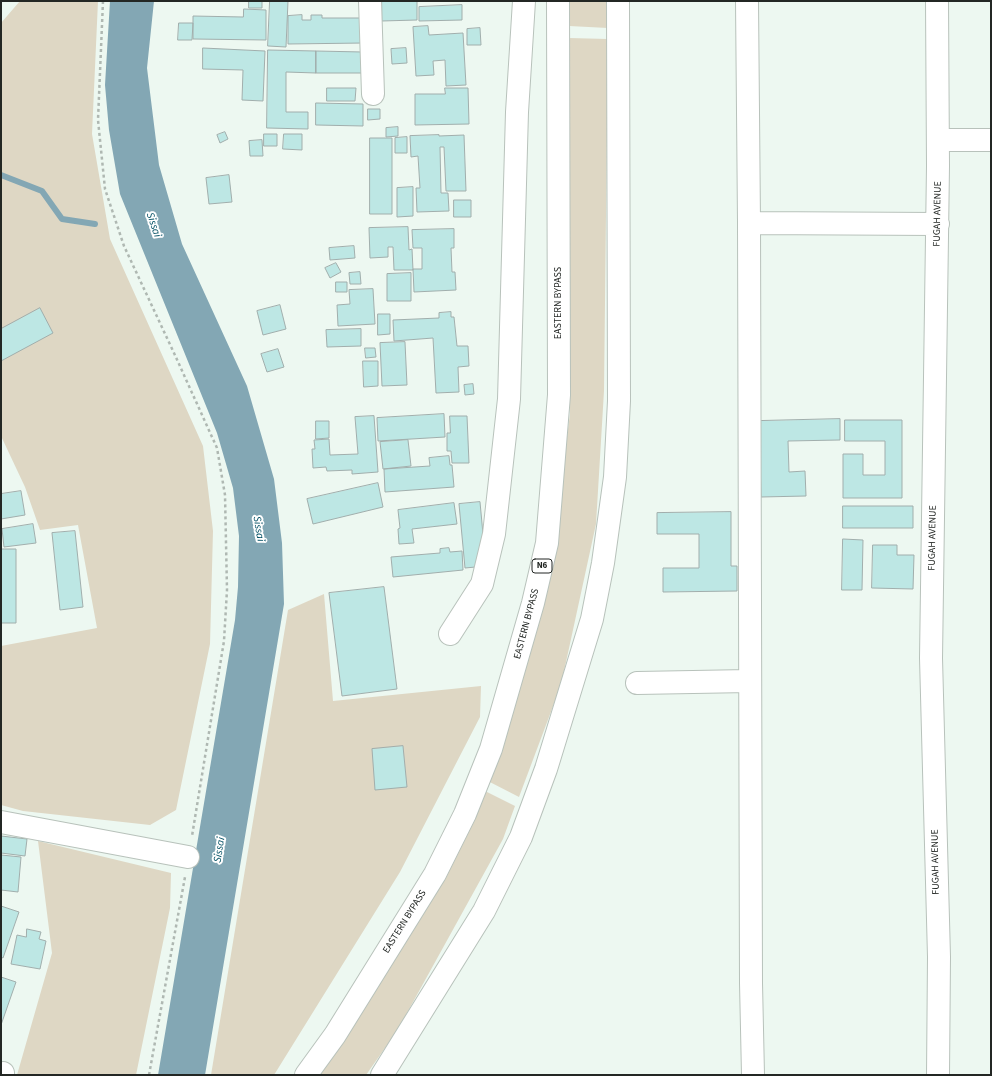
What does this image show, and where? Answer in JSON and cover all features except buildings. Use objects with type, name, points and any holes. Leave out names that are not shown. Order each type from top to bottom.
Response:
[{"type":"main road","points":[[370,1],[373,94]]},
{"type":"main road","points":[[450,634],[482,584],[494,534],[509,398],[517,112],[524,1]]},
{"type":"main road","name":"EASTERN BYPASS","points":[[306,1075],[335,1035],[436,874],[465,814],[491,749],[533,603],[547,543],[559,396],[558,1]]},
{"type":"main road","points":[[382,1075],[484,911],[521,837],[546,769],[592,619],[603,563],[614,484],[620,401],[618,1]]},
{"type":"main road","points":[[747,1],[749,223],[750,983],[753,1075]]},
{"type":"main road","name":"FUGAH AVENUE","points":[[937,1],[938,224],[931,658],[939,957],[938,1075]]},
{"type":"main road","points":[[938,140],[991,140]]},
{"type":"main road","points":[[749,223],[938,224]]},
{"type":"main road","points":[[637,683],[750,681]]},
{"type":"main road","points":[[1,822],[188,857]]},
{"type":"path","points":[[103,1],[98,120],[105,189],[124,246],[217,448],[225,495],[227,590],[224,641],[188,857],[149,1075]]},
{"type":"shaded area","points":[[20,1],[98,1],[92,134],[110,239],[203,446],[213,531],[210,644],[176,810],[150,825],[23,811],[1,805],[1,646],[97,628],[78,525],[40,530],[25,487],[1,436],[1,23]]},
{"type":"shaded area","points":[[569,1],[608,1],[608,28],[569,26]]},
{"type":"shaded area","points":[[569,38],[608,39],[604,391],[596,524],[561,685],[519,797],[482,778],[554,536],[570,414],[568,135]]},
{"type":"shaded area","points":[[324,594],[333,701],[481,686],[480,717],[400,872],[274,1075],[211,1075],[288,610]]},
{"type":"shaded area","points":[[477,787],[515,806],[503,839],[397,1031],[366,1075],[318,1075]]},
{"type":"shaded area","points":[[38,841],[171,873],[170,908],[136,1075],[17,1075],[52,953]]},
{"type":"water","name":"Sissai","points":[[110,1],[154,1],[147,68],[159,165],[182,244],[247,386],[274,479],[282,543],[284,604],[205,1075],[158,1075],[235,620],[238,587],[239,536],[233,488],[217,433],[120,194],[109,130],[105,85]]},
{"type":"waterway","points":[[1,175],[42,191],[62,219],[95,224]]}]
